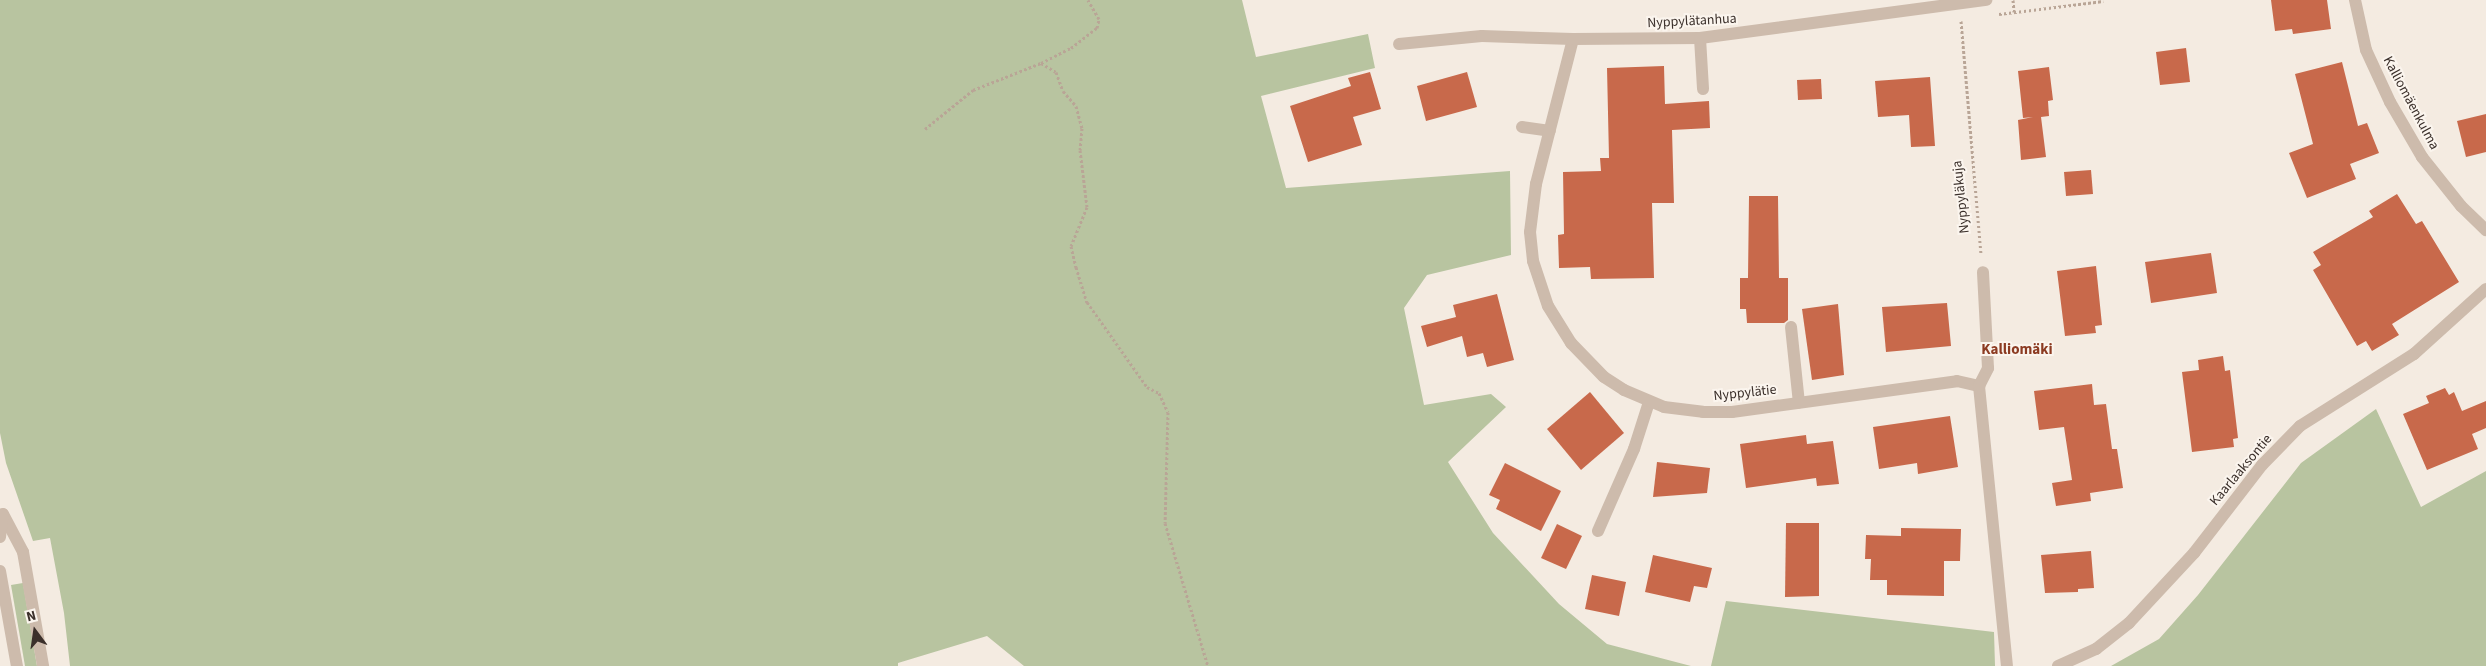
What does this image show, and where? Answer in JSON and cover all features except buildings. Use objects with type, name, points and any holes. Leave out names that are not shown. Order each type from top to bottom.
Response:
[{"type":"street","name":"Nyppylätanhua","points":[[1399,44],[1482,36],[1573,39],[1700,38],[1986,0]]},
{"type":"street","name":"Kalliomäenkulma","points":[[2355,0],[2366,50],[2390,102],[2422,157],[2460,206],[2486,230]]},
{"type":"street","points":[[1700,38],[1703,89]]},
{"type":"street","name":"Nyppylätie","points":[[1573,39],[1532,207],[1533,261],[1540,285],[1555,319],[1585,360],[1614,384],[1649,402],[1703,412],[1799,402],[1957,381],[1979,386]]},
{"type":"street","points":[[1522,128],[1550,131]]},
{"type":"street","points":[[1983,272],[1988,368],[1979,386],[2007,666]]},
{"type":"street","name":"Kaarlaaksontie","points":[[2058,666],[2096,649],[2130,623],[2194,553],[2262,465],[2300,426],[2414,354],[2486,290]]},
{"type":"street","points":[[1791,328],[1799,402]]},
{"type":"street","points":[[1598,531],[1634,449],[1649,402]]},
{"type":"street","points":[[0,537],[2,514]]},
{"type":"street","points":[[2,514],[23,552],[43,666]]},
{"type":"street","points":[[0,570],[17,666]]},
{"type":"path","points":[[924,129],[973,90],[1041,63],[1071,48],[1097,28],[1099,18],[1088,0]]},
{"type":"path","points":[[2012,0],[2014,12]]},
{"type":"path","name":"Nyppyläkuja","points":[[1960,4],[1963,70],[1983,272]]},
{"type":"path","points":[[1041,63],[1056,72],[1063,91],[1076,106],[1082,128],[1080,150],[1088,207],[1071,246],[1086,302],[1147,387],[1159,393],[1168,412],[1165,523],[1208,666]]},
{"type":"green space","points":[[0,0],[1242,0],[1256,57],[1368,34],[1375,68],[1261,96],[1286,188],[1510,171],[1511,255],[1427,275],[1404,308],[1424,405],[1491,394],[1506,407],[1448,462],[1493,533],[1559,604],[1607,644],[1691,666],[1024,666],[987,636],[898,663],[898,666],[70,666],[64,613],[50,538],[33,541],[6,463],[0,433]]},
{"type":"green space","points":[[2376,409],[2421,507],[2486,471],[2486,666],[2111,666],[2159,639],[2198,595],[2301,463]]},
{"type":"green space","points":[[23,583],[37,666],[25,666],[11,585]]},
{"type":"green space","points":[[1726,601],[1994,632],[1995,666],[1711,666]]},
{"type":"district","name":"Kalliomäki","points":[[2017,350]]}]
